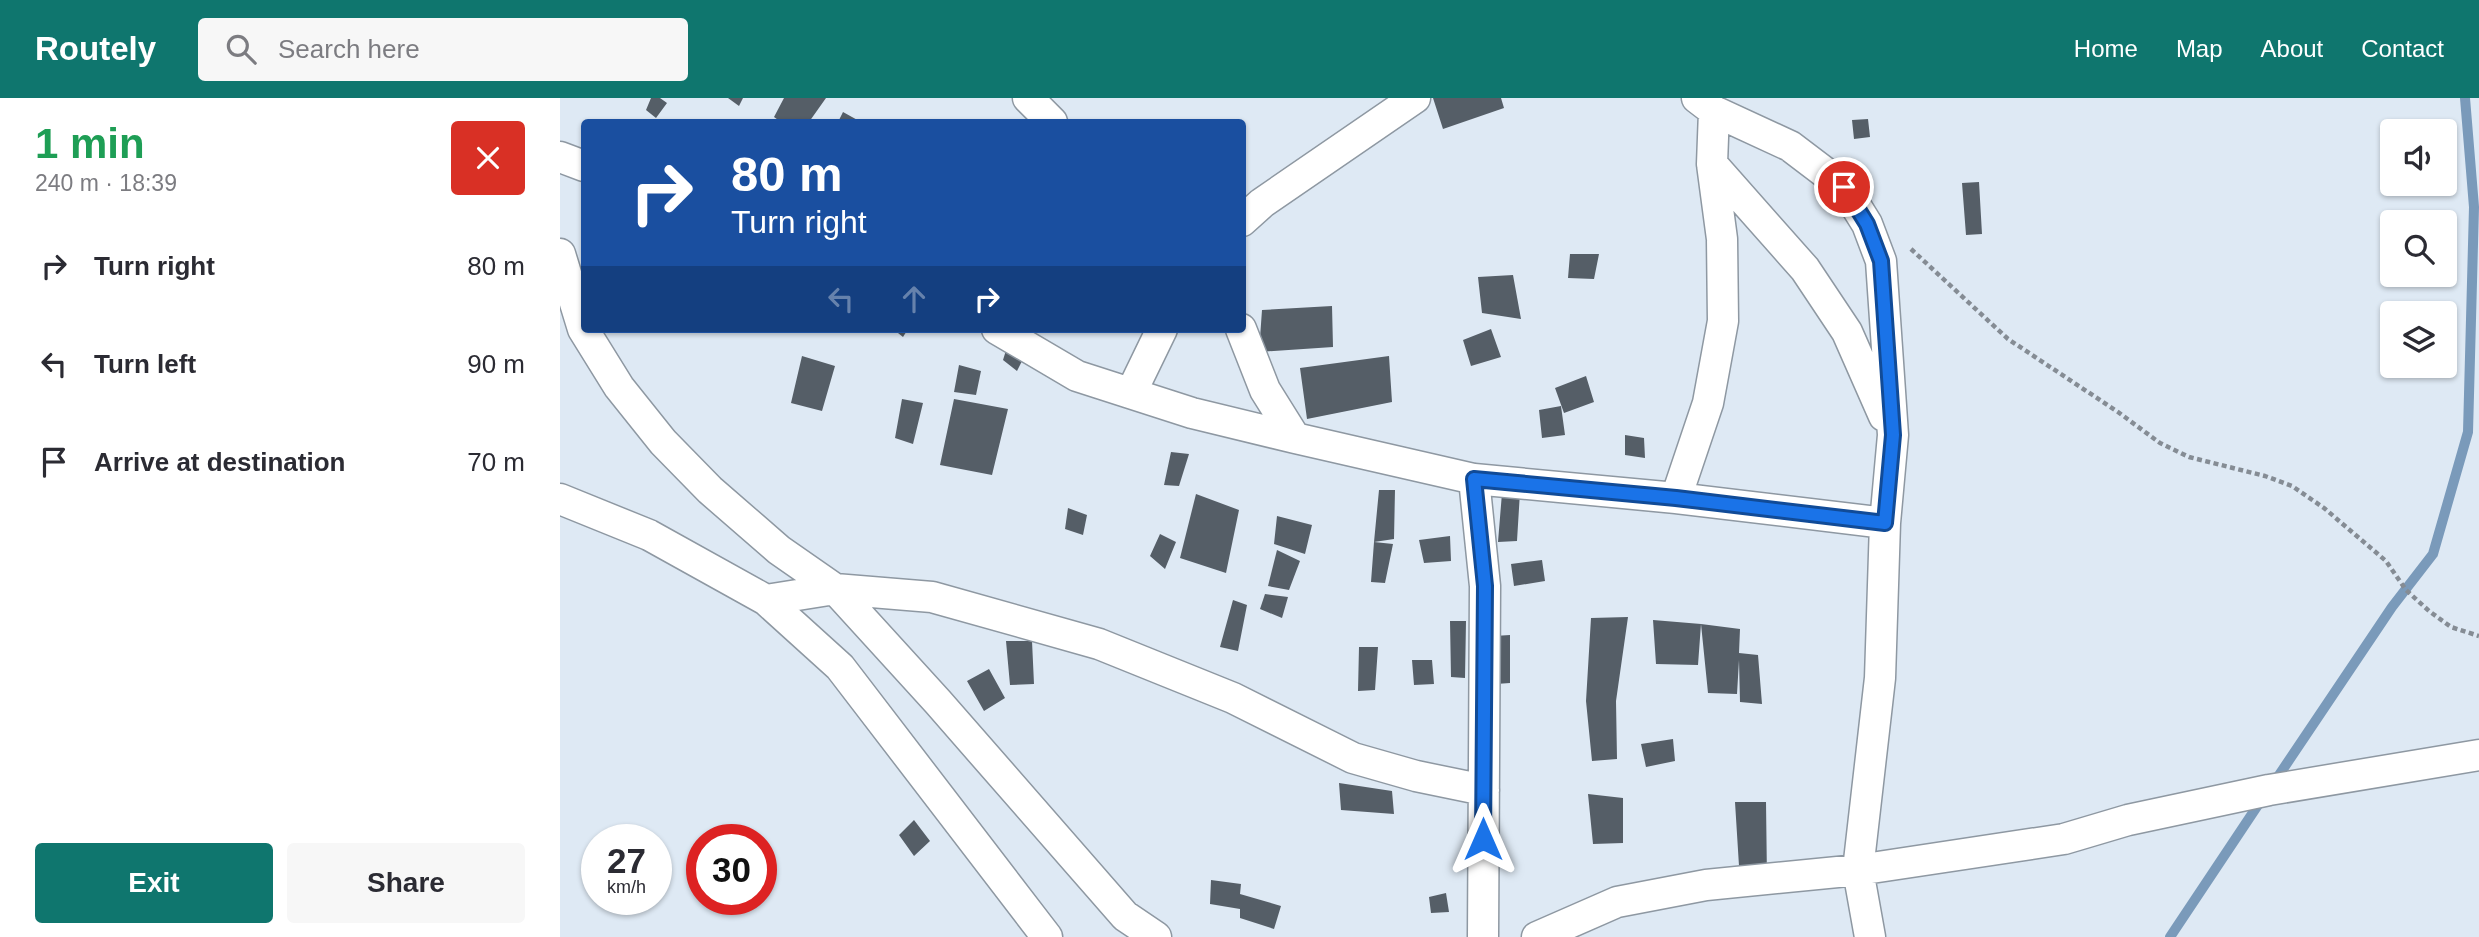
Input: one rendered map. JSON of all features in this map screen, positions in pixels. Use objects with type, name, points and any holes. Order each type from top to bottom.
[{"type":"street","points":[[1028,98],[1049,119]]},
{"type":"street","points":[[1246,217],[1262,203],[1415,98]]},
{"type":"street","points":[[1676,498],[1709,403],[1723,321],[1722,239],[1700,102]]},
{"type":"street","points":[[1700,102],[1790,146],[1844,187],[1867,224],[1881,261],[1893,435],[1885,523],[1880,678],[1858,870],[1869,937]]},
{"type":"street","points":[[560,157],[581,165]]},
{"type":"street","points":[[1712,164],[1805,269],[1847,332],[1893,435]]},
{"type":"street","points":[[560,254],[581,322]]},
{"type":"street","points":[[585,333],[619,387],[663,442],[710,490],[779,551],[835,589],[938,702],[1126,926],[1156,937]]},
{"type":"street","points":[[1004,333],[1077,376],[1192,412],[1474,479],[1676,498],[1885,523]]},
{"type":"street","points":[[1131,393],[1160,333]]},
{"type":"street","points":[[1243,333],[1265,390],[1295,438]]},
{"type":"street","points":[[1474,479],[1485,586],[1483,937]]},
{"type":"street","points":[[560,499],[649,535],[766,600],[840,667],[1047,937]]},
{"type":"street","points":[[766,600],[835,589],[932,597],[1099,644],[1233,698],[1353,758],[1416,776],[1484,790]]},
{"type":"street","points":[[1537,937],[1617,902],[1706,885],[1858,870],[2064,839],[2128,820],[2269,790],[2479,755]]},
{"type":"path","points":[[1906,244],[2008,339],[2160,443],[2189,457],[2265,476],[2292,486],[2325,508],[2386,561],[2406,590],[2429,611],[2451,627],[2479,636]]},
{"type":"building","points":[[651,98],[660,98],[667,103],[656,118],[646,110]]},
{"type":"building","points":[[728,98],[743,98],[739,106]]},
{"type":"building","points":[[784,98],[826,98],[811,119],[774,117]]},
{"type":"building","points":[[1433,98],[1501,98],[1504,108],[1443,129]]},
{"type":"building","points":[[843,112],[856,119],[840,119]]},
{"type":"building","points":[[1868,119],[1870,137],[1854,139],[1852,120]]},
{"type":"building","points":[[1979,182],[1982,234],[1966,235],[1962,183]]},
{"type":"building","points":[[1570,254],[1599,254],[1594,279],[1568,278]]},
{"type":"building","points":[[1513,275],[1521,319],[1482,313],[1478,277]]},
{"type":"building","points":[[1332,306],[1333,347],[1259,352],[1262,310]]},
{"type":"building","points":[[1491,329],[1501,357],[1471,366],[1463,340]]},
{"type":"building","points":[[1008,344],[1025,355],[1017,371],[1003,360]]},
{"type":"building","points":[[802,356],[835,366],[822,411],[791,403]]},
{"type":"building","points":[[1389,356],[1392,402],[1307,419],[1300,368]]},
{"type":"building","points":[[959,365],[981,371],[976,395],[954,392]]},
{"type":"building","points":[[1586,376],[1594,402],[1564,413],[1555,388]]},
{"type":"building","points":[[902,399],[923,403],[913,444],[895,438]]},
{"type":"building","points":[[954,399],[1008,409],[992,475],[940,465]]},
{"type":"building","points":[[1561,406],[1565,435],[1542,438],[1539,410]]},
{"type":"building","points":[[1625,435],[1644,438],[1645,458],[1625,455]]},
{"type":"building","points":[[1171,452],[1189,454],[1179,486],[1164,485]]},
{"type":"building","points":[[1379,490],[1395,490],[1394,539],[1374,542]]},
{"type":"building","points":[[1520,492],[1517,541],[1498,542],[1502,493]]},
{"type":"building","points":[[1196,494],[1239,510],[1226,573],[1180,558]]},
{"type":"building","points":[[1068,508],[1087,515],[1083,535],[1065,529]]},
{"type":"building","points":[[1277,516],[1312,525],[1305,554],[1274,544]]},
{"type":"building","points":[[1160,534],[1176,542],[1165,569],[1150,556]]},
{"type":"building","points":[[1450,536],[1451,561],[1424,563],[1419,540]]},
{"type":"building","points":[[1374,542],[1393,544],[1385,583],[1371,582]]},
{"type":"building","points":[[1277,550],[1300,561],[1289,590],[1268,586]]},
{"type":"building","points":[[1542,560],[1545,581],[1514,586],[1511,564]]},
{"type":"building","points":[[1265,594],[1288,597],[1282,618],[1260,609]]},
{"type":"building","points":[[1233,600],[1247,605],[1238,651],[1220,647]]},
{"type":"building","points":[[1628,617],[1616,701],[1617,759],[1592,761],[1586,701],[1591,618]]},
{"type":"building","points":[[1653,620],[1701,624],[1698,665],[1656,664]]},
{"type":"building","points":[[1450,621],[1466,621],[1465,678],[1451,677]]},
{"type":"building","points":[[1701,624],[1740,629],[1739,653],[1758,655],[1762,704],[1740,702],[1739,660],[1737,694],[1708,693]]},
{"type":"building","points":[[1510,635],[1510,683],[1496,684],[1494,636]]},
{"type":"building","points":[[1006,641],[1032,641],[1034,684],[1010,685]]},
{"type":"building","points":[[1359,647],[1378,647],[1375,690],[1358,691]]},
{"type":"building","points":[[1412,660],[1432,660],[1434,684],[1414,685]]},
{"type":"building","points":[[989,669],[1005,698],[984,711],[967,681]]},
{"type":"building","points":[[1673,739],[1675,761],[1646,767],[1641,744]]},
{"type":"building","points":[[1339,783],[1392,791],[1394,814],[1341,810]]},
{"type":"building","points":[[1588,794],[1623,798],[1623,843],[1593,844]]},
{"type":"building","points":[[1735,802],[1766,802],[1767,880],[1740,882]]},
{"type":"building","points":[[914,820],[930,841],[914,856],[899,835]]},
{"type":"building","points":[[1211,880],[1241,884],[1240,894],[1281,906],[1274,929],[1240,918],[1240,909],[1210,904]]},
{"type":"building","points":[[1446,893],[1449,912],[1431,913],[1429,897]]},
{"type":"waterway","points":[[2273,784],[2392,607],[2433,554],[2468,432],[2474,207],[2465,98]]},
{"type":"waterway","points":[[2170,937],[2262,799]]},
{"type":"route","points":[[1483,839],[1485,586],[1474,479],[1676,498],[1885,523],[1893,435],[1881,261],[1867,224],[1844,187]]}]
